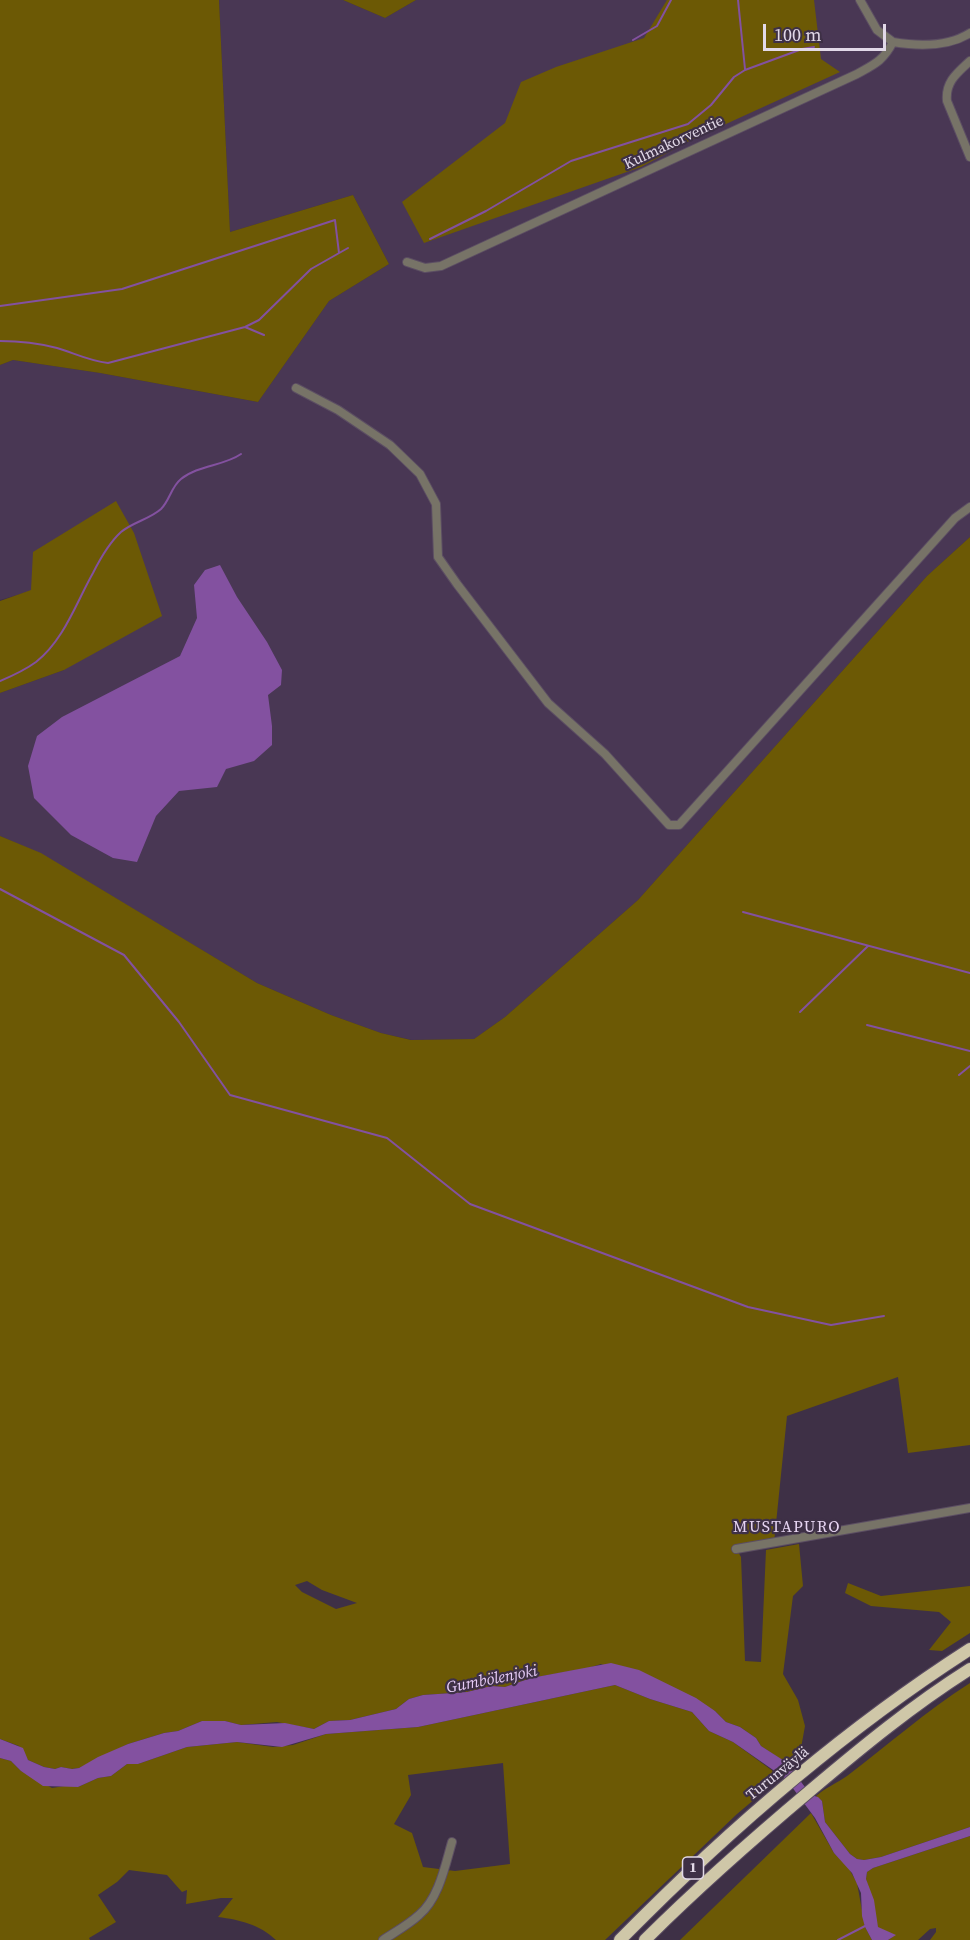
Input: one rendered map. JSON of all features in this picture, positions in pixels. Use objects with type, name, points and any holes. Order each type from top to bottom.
[{"type":"highway","name":"Turunväylä","points":[[620,1940],[725,1837],[910,1688],[970,1649]]},
{"type":"highway","name":"1","points":[[645,1940],[739,1851],[781,1815],[883,1730],[931,1694],[970,1669]]},
{"type":"street","points":[[860,0],[877,30],[893,42],[909,45],[945,43],[970,33]]},
{"type":"street","name":"Kulmakorventie","points":[[406,262],[425,268],[441,266],[857,74],[885,57],[893,42]]},
{"type":"street","points":[[970,61],[949,83],[946,91],[947,101],[970,157]]},
{"type":"street","points":[[296,388],[338,410],[390,445],[420,474],[436,504],[438,557],[457,584],[548,703],[605,754],[669,825],[679,825],[955,518],[970,507]]},
{"type":"street","points":[[736,1549],[970,1508]]},
{"type":"street","points":[[383,1940],[420,1915],[428,1905],[442,1877],[453,1842]]},
{"type":"shaded area","points":[[0,0],[219,0],[230,232],[353,195],[389,264],[329,301],[258,402],[100,373],[13,360],[0,365]]},
{"type":"shaded area","points":[[219,0],[343,0],[385,18],[416,0],[970,0],[970,537],[927,576],[638,900],[505,1017],[474,1039],[412,1040],[381,1033],[331,1015],[257,983],[41,854],[0,836],[0,693],[64,670],[31,591],[0,600],[0,365],[13,360],[100,373],[258,402],[329,301],[389,264],[353,195],[230,232]]},
{"type":"shaded area","points":[[343,0],[416,0],[385,18]]},
{"type":"shaded area","points":[[667,0],[814,0],[821,59],[840,72],[693,139],[641,167],[424,243],[402,202],[505,123],[521,82],[556,67],[644,38]]},
{"type":"shaded area","points":[[116,501],[134,533],[162,616],[64,670],[0,693],[0,601],[31,590],[33,552]]},
{"type":"shaded area","points":[[970,537],[970,1445],[908,1453],[898,1377],[787,1416],[774,1543],[737,1550],[741,1557],[745,1661],[761,1662],[766,1550],[799,1544],[803,1586],[793,1596],[783,1674],[798,1700],[805,1726],[799,1759],[782,1760],[761,1746],[756,1738],[740,1727],[726,1722],[715,1711],[601,1664],[531,1678],[505,1687],[491,1686],[467,1692],[423,1695],[409,1699],[396,1709],[350,1720],[329,1721],[314,1729],[277,1722],[241,1725],[225,1721],[202,1721],[178,1731],[128,1744],[79,1768],[71,1769],[44,1767],[28,1760],[19,1746],[0,1739],[0,836],[41,853],[257,983],[331,1015],[381,1033],[411,1040],[474,1039],[505,1017],[638,900],[927,576]],"holes":[[[307,1581],[322,1590],[357,1603],[336,1609],[302,1592],[295,1585]]]},
{"type":"shaded area","points":[[220,565],[282,670],[281,685],[268,695],[272,745],[254,761],[226,769],[217,787],[179,791],[156,816],[137,862],[113,858],[71,835],[34,798],[28,766],[37,736],[62,717],[180,656],[197,618],[194,585],[205,570]]},
{"type":"shaded area","points":[[848,1583],[881,1596],[970,1586],[970,1633],[942,1651],[929,1650],[951,1622],[939,1612],[871,1606],[845,1593]]},
{"type":"shaded area","points":[[611,1663],[639,1670],[696,1698],[726,1722],[740,1727],[756,1738],[761,1746],[786,1762],[811,1795],[822,1801],[825,1822],[850,1854],[857,1859],[881,1857],[970,1827],[970,1836],[867,1872],[866,1879],[874,1900],[878,1927],[896,1935],[888,1940],[872,1940],[865,1927],[861,1893],[852,1873],[834,1853],[815,1818],[786,1779],[733,1742],[709,1731],[692,1712],[615,1685],[418,1727],[326,1734],[282,1747],[237,1742],[187,1747],[138,1764],[127,1764],[111,1776],[98,1778],[78,1787],[43,1786],[11,1761],[0,1758],[0,1739],[23,1748],[28,1760],[44,1767],[79,1768],[128,1744],[178,1731],[202,1721],[225,1721],[241,1725],[285,1723],[314,1729],[329,1721],[350,1720],[396,1709],[409,1699],[423,1695],[467,1692],[491,1686],[505,1687],[531,1678]]},
{"type":"shaded area","points":[[970,1683],[970,1827],[881,1857],[857,1859],[850,1854],[825,1822],[822,1801],[816,1796],[847,1776]]},
{"type":"shaded area","points":[[615,1685],[692,1712],[709,1731],[733,1742],[781,1777],[737,1814],[605,1940],[276,1940],[263,1930],[249,1924],[218,1917],[233,1898],[186,1904],[187,1890],[182,1892],[167,1875],[129,1870],[117,1882],[98,1895],[116,1922],[89,1938],[90,1940],[0,1940],[0,1758],[11,1761],[21,1771],[52,1788],[71,1785],[78,1787],[98,1778],[111,1776],[127,1764],[138,1764],[187,1747],[237,1742],[273,1747],[293,1745],[326,1734],[418,1727]],"holes":[[[503,1763],[510,1864],[455,1871],[423,1867],[412,1833],[394,1824],[411,1795],[408,1775]]]},
{"type":"shaded area","points":[[811,1813],[834,1853],[848,1867],[857,1883],[865,1927],[872,1940],[680,1940]]},
{"type":"shaded area","points":[[970,1836],[970,1940],[930,1940],[936,1928],[930,1929],[918,1940],[888,1940],[895,1935],[878,1928],[866,1879],[867,1872]]},
{"type":"waterway","points":[[633,40],[657,26],[671,0]]},
{"type":"waterway","points":[[738,0],[745,69]]},
{"type":"waterway","points":[[430,239],[486,211],[571,161],[688,124],[711,105],[734,77],[745,70],[802,49],[814,47]]},
{"type":"waterway","points":[[0,306],[122,289],[335,220],[339,253]]},
{"type":"waterway","points":[[0,341],[43,345],[94,361],[108,363],[245,327],[259,320],[311,269],[348,248]]},
{"type":"waterway","points":[[245,327],[264,335]]},
{"type":"waterway","points":[[0,681],[18,673],[46,653],[62,632],[102,557],[121,532],[161,509],[178,482],[188,474],[241,454]]},
{"type":"waterway","points":[[0,889],[124,955],[179,1022],[230,1095],[387,1138],[470,1204],[748,1307],[831,1325],[884,1316]]},
{"type":"waterway","points":[[743,912],[970,973]]},
{"type":"waterway","points":[[800,1012],[868,946]]},
{"type":"waterway","points":[[867,1025],[970,1051]]},
{"type":"waterway","points":[[959,1075],[970,1066]]},
{"type":"waterway","points":[[838,1940],[867,1925]]},
{"type":"district","name":"MUSTAPURO","points":[[787,1528]]},
{"type":"water label","name":"Gumbölenjoki","points":[[492,1680]]}]
